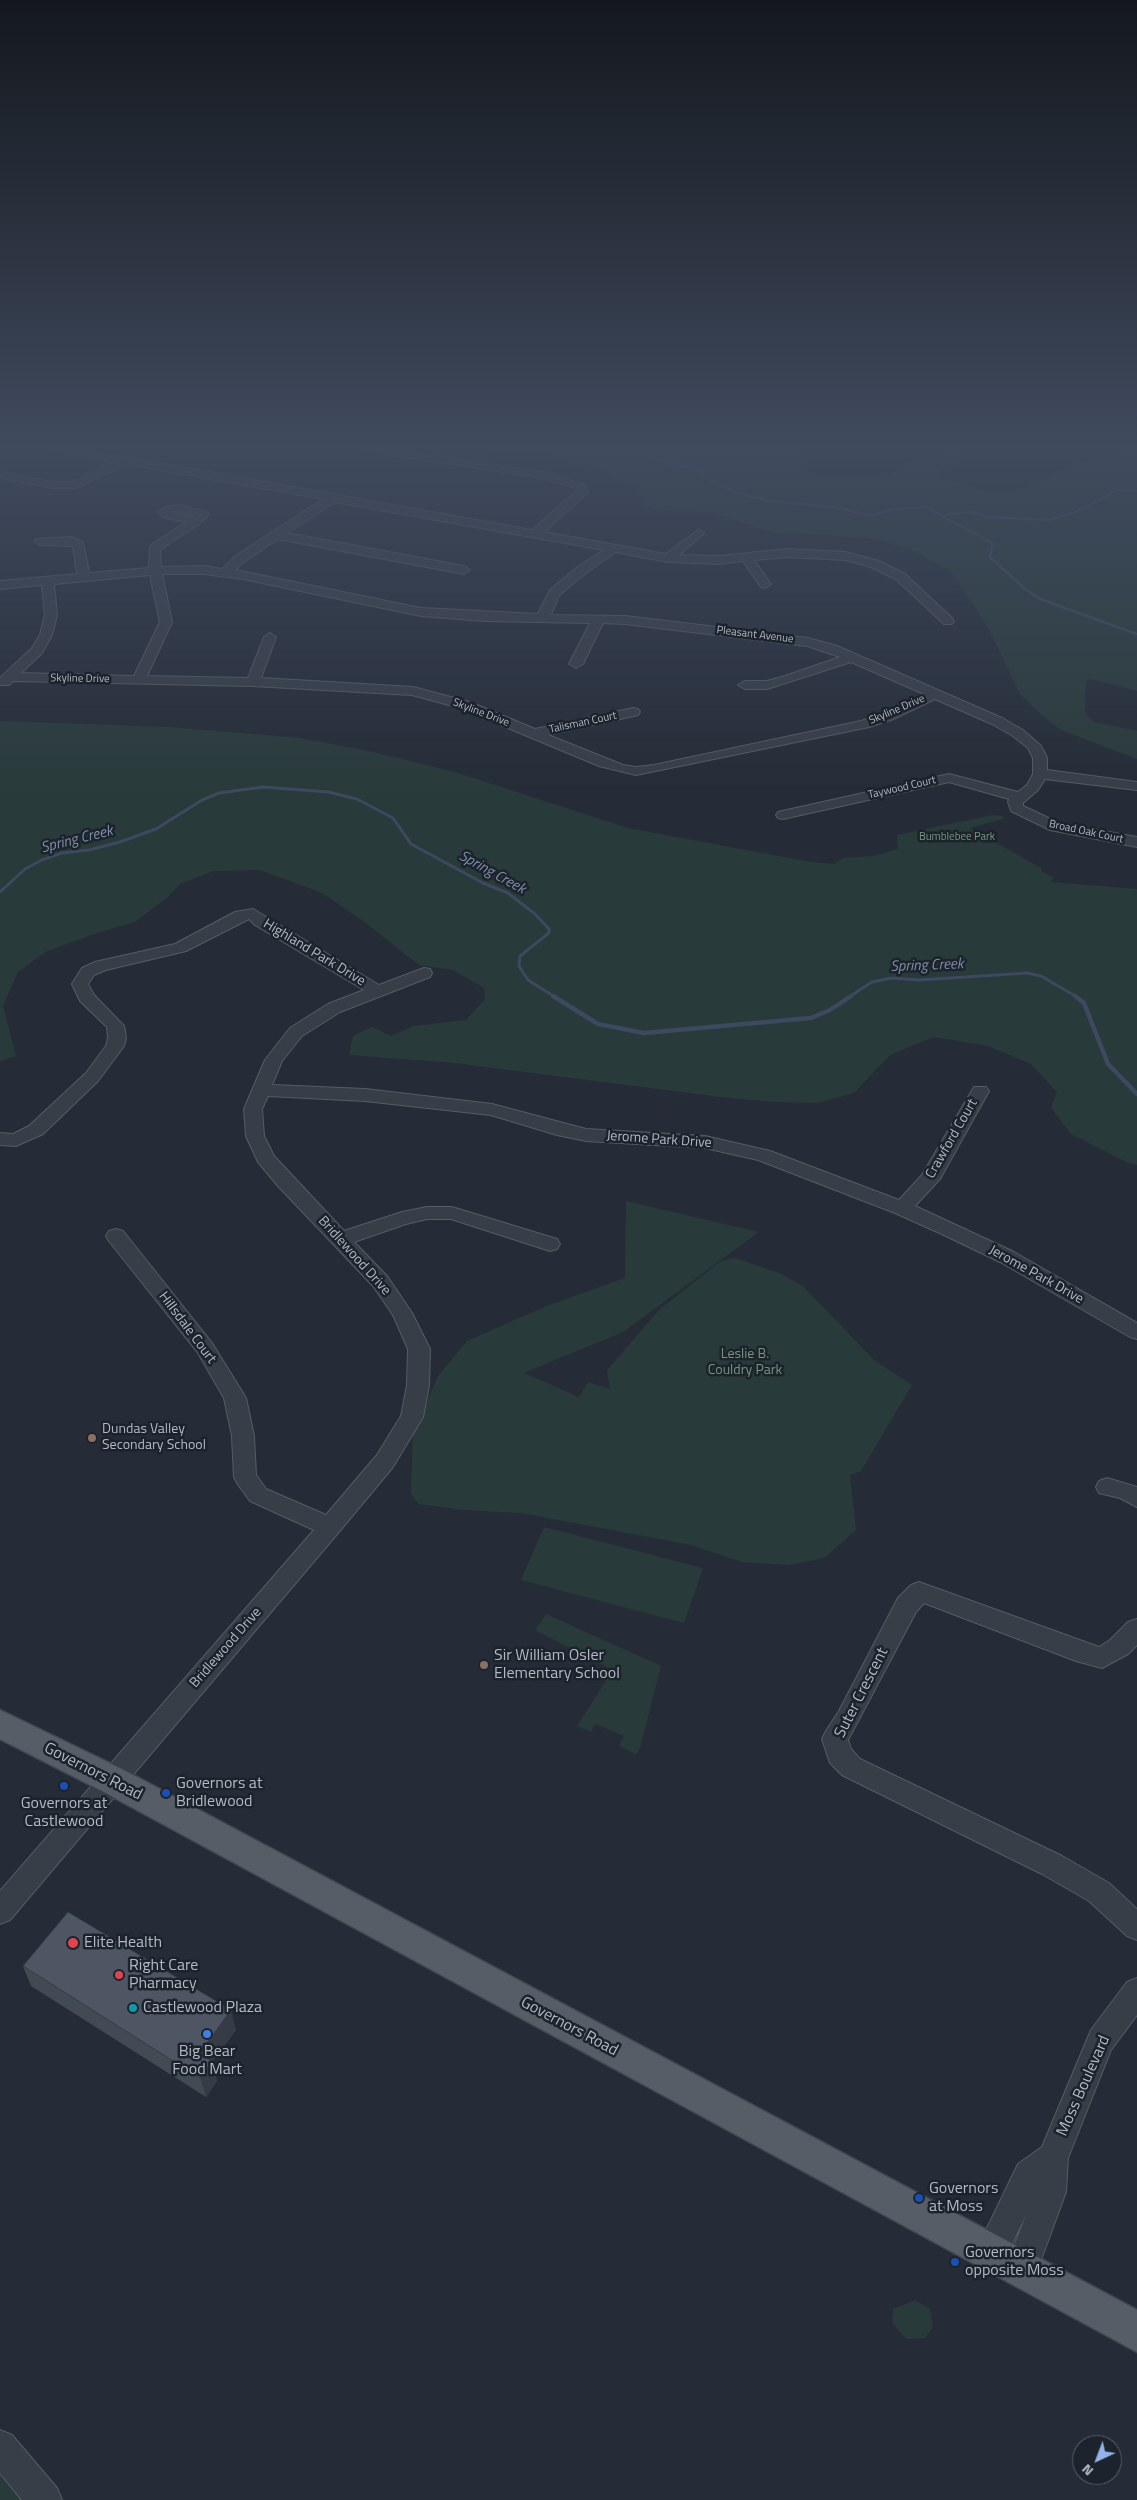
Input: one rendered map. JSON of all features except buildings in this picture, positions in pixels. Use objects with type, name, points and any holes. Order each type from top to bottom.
[{"type":"main road","name":"Governors Road","points":[[0,1724],[112,1780],[1137,2332]]},
{"type":"street","points":[[81,565],[83,578]]},
{"type":"street","points":[[138,680],[164,630],[166,622],[155,565]]},
{"type":"street","points":[[226,572],[234,565]]},
{"type":"street","points":[[435,565],[464,570]]},
{"type":"street","points":[[543,618],[554,593],[590,565]]},
{"type":"street","points":[[752,565],[765,584]]},
{"type":"street","points":[[877,565],[901,578],[948,621]]},
{"type":"street","name":"Pleasant Avenue","points":[[0,585],[156,571],[204,570],[226,572],[421,612],[456,616],[598,620],[687,626],[808,642],[832,649],[997,721],[1018,733],[1034,746],[1040,758],[1040,774]]},
{"type":"street","points":[[5,682],[37,650],[46,635],[50,615],[48,581]]},
{"type":"street","points":[[576,664],[598,620]]},
{"type":"street","points":[[253,682],[270,637]]},
{"type":"street","points":[[745,685],[767,685],[790,680],[850,658]]},
{"type":"street","name":"Skyline Drive","points":[[5,682],[138,680],[253,682],[352,686],[413,691],[465,705],[620,769],[636,771],[654,769],[864,724],[886,717],[934,694]]},
{"type":"street","name":"Talisman Court","points":[[532,734],[633,712]]},
{"type":"street","points":[[1017,800],[1033,787],[1040,774],[1078,777],[1137,786]]},
{"type":"street","name":"Taywood Court","points":[[783,815],[949,778],[966,781],[1017,800]]},
{"type":"street","name":"Broad Oak Court","points":[[1017,800],[1016,808],[1055,827],[1137,842]]},
{"type":"street","name":"Highland Park Drive","points":[[0,1139],[16,1140],[36,1130],[92,1077],[115,1046],[117,1038],[115,1026],[86,997],[80,984],[88,972],[101,966],[180,948],[241,915],[253,914],[261,922],[376,990]]},
{"type":"street","name":"Bridlewood Drive","points":[[0,1911],[330,1527],[384,1461],[412,1417],[418,1385],[419,1349],[402,1313],[380,1281],[265,1158],[255,1136],[253,1109],[263,1090],[274,1060],[296,1032],[334,1008],[376,990],[424,973]]},
{"type":"street","name":"Jerome Park Drive","points":[[263,1090],[416,1100],[492,1110],[564,1131],[586,1135],[705,1142],[763,1155],[902,1208],[1007,1257],[1137,1332]]},
{"type":"street","name":"Crawford Court","points":[[902,1208],[930,1179],[980,1091]]},
{"type":"street","points":[[340,1240],[402,1218],[427,1213],[452,1213],[550,1244]]},
{"type":"street","name":"Hillsdale Court","points":[[116,1236],[205,1348],[235,1398],[243,1436],[245,1477],[258,1495],[330,1527]]},
{"type":"street","points":[[1107,1487],[1126,1491],[1137,1498]]},
{"type":"street","name":"Suter Crescent","points":[[1137,1630],[1119,1647],[1102,1658],[1085,1654],[940,1598],[919,1592],[907,1605],[848,1719],[835,1739],[839,1755],[851,1767],[1052,1865],[1099,1892],[1137,1927]]},
{"type":"street","name":"Moss Boulevard","points":[[1007,2261],[1050,2192],[1053,2158],[1101,2040],[1137,1992]]},
{"type":"street","points":[[0,2447],[45,2500]]},
{"type":"green space","points":[[938,565],[1137,565],[1137,691],[1091,679],[1086,681],[1085,712],[1094,722],[1137,731],[1137,759],[1061,730],[1045,718],[1020,694],[988,627],[951,572]]},
{"type":"green space","name":"Bumblebee Park","points":[[0,721],[169,727],[300,738],[369,751],[455,772],[628,828],[811,862],[834,864],[843,858],[873,856],[898,849],[897,835],[992,815],[1003,816],[1003,819],[970,828],[1041,868],[1041,871],[1054,878],[1050,882],[1137,889],[1137,1165],[1126,1162],[1071,1134],[1051,1108],[1057,1092],[1031,1064],[988,1046],[934,1037],[890,1055],[854,1093],[818,1103],[728,1098],[455,1063],[349,1055],[353,1036],[372,1027],[391,1036],[413,1026],[466,1020],[485,999],[484,988],[453,970],[419,965],[363,921],[322,893],[260,870],[214,871],[180,884],[168,897],[135,922],[47,951],[18,972],[3,1006],[16,1056],[0,1062]]},
{"type":"green space","name":"Leslie B. Couldry Park","points":[[626,1201],[759,1232],[623,1332],[524,1373],[579,1397],[588,1382],[610,1389],[607,1370],[660,1309],[721,1261],[735,1258],[782,1274],[804,1287],[874,1360],[912,1385],[861,1471],[850,1475],[856,1530],[824,1558],[789,1565],[742,1562],[691,1545],[521,1513],[463,1510],[419,1504],[411,1494],[413,1434],[438,1376],[467,1341],[549,1305],[625,1278]]},
{"type":"green space","points":[[544,1527],[703,1568],[684,1623],[521,1580]]},
{"type":"green space","points":[[546,1614],[661,1666],[640,1748],[636,1754],[619,1746],[624,1736],[595,1724],[591,1732],[577,1726],[613,1670],[535,1630]]},
{"type":"green space","points":[[915,2300],[930,2309],[933,2327],[925,2338],[906,2339],[892,2323],[893,2309]]},
{"type":"green space","points":[[0,2473],[22,2500],[0,2500]]},
{"type":"waterway","points":[[998,565],[1025,589],[1040,599],[1137,634]]},
{"type":"waterway","name":"Spring Creek","points":[[0,892],[25,869],[42,860],[62,853],[89,850],[120,842],[156,829],[202,800],[219,793],[263,787],[328,792],[357,799],[393,818],[411,844],[483,883],[508,893],[535,914],[549,929],[549,933],[520,956],[519,966],[528,980],[555,997]]},
{"type":"waterway","name":"Spring Creek","points":[[849,997],[872,982],[891,978],[919,980],[1027,973],[1041,976],[1077,997]]},
{"type":"waterway","name":"Spring Creek","points":[[553,996],[598,1024],[644,1033],[811,1018],[830,1010],[851,996]]},
{"type":"waterway","name":"Spring Creek","points":[[1075,996],[1084,1003],[1108,1064],[1137,1094]]},
{"type":"place","name":"Dundas Valley Secondary School","points":[[92,1438]]},
{"type":"place","name":"Sir William Osler Elementary School","points":[[484,1665]]},
{"type":"place","name":"Governors at Castlewood","points":[[64,1786]]},
{"type":"place","name":"Governors at Bridlewood","points":[[166,1793]]},
{"type":"place","name":"Elite Health","points":[[73,1943]]},
{"type":"place","name":"Right Care Pharmacy","points":[[119,1975]]},
{"type":"place","name":"Castlewood Plaza","points":[[133,2008]]},
{"type":"place","name":"Big Bear Food Mart","points":[[207,2034]]},
{"type":"place","name":"Governors at Moss","points":[[919,2198]]},
{"type":"place","name":"Governors opposite Moss","points":[[955,2262]]}]
